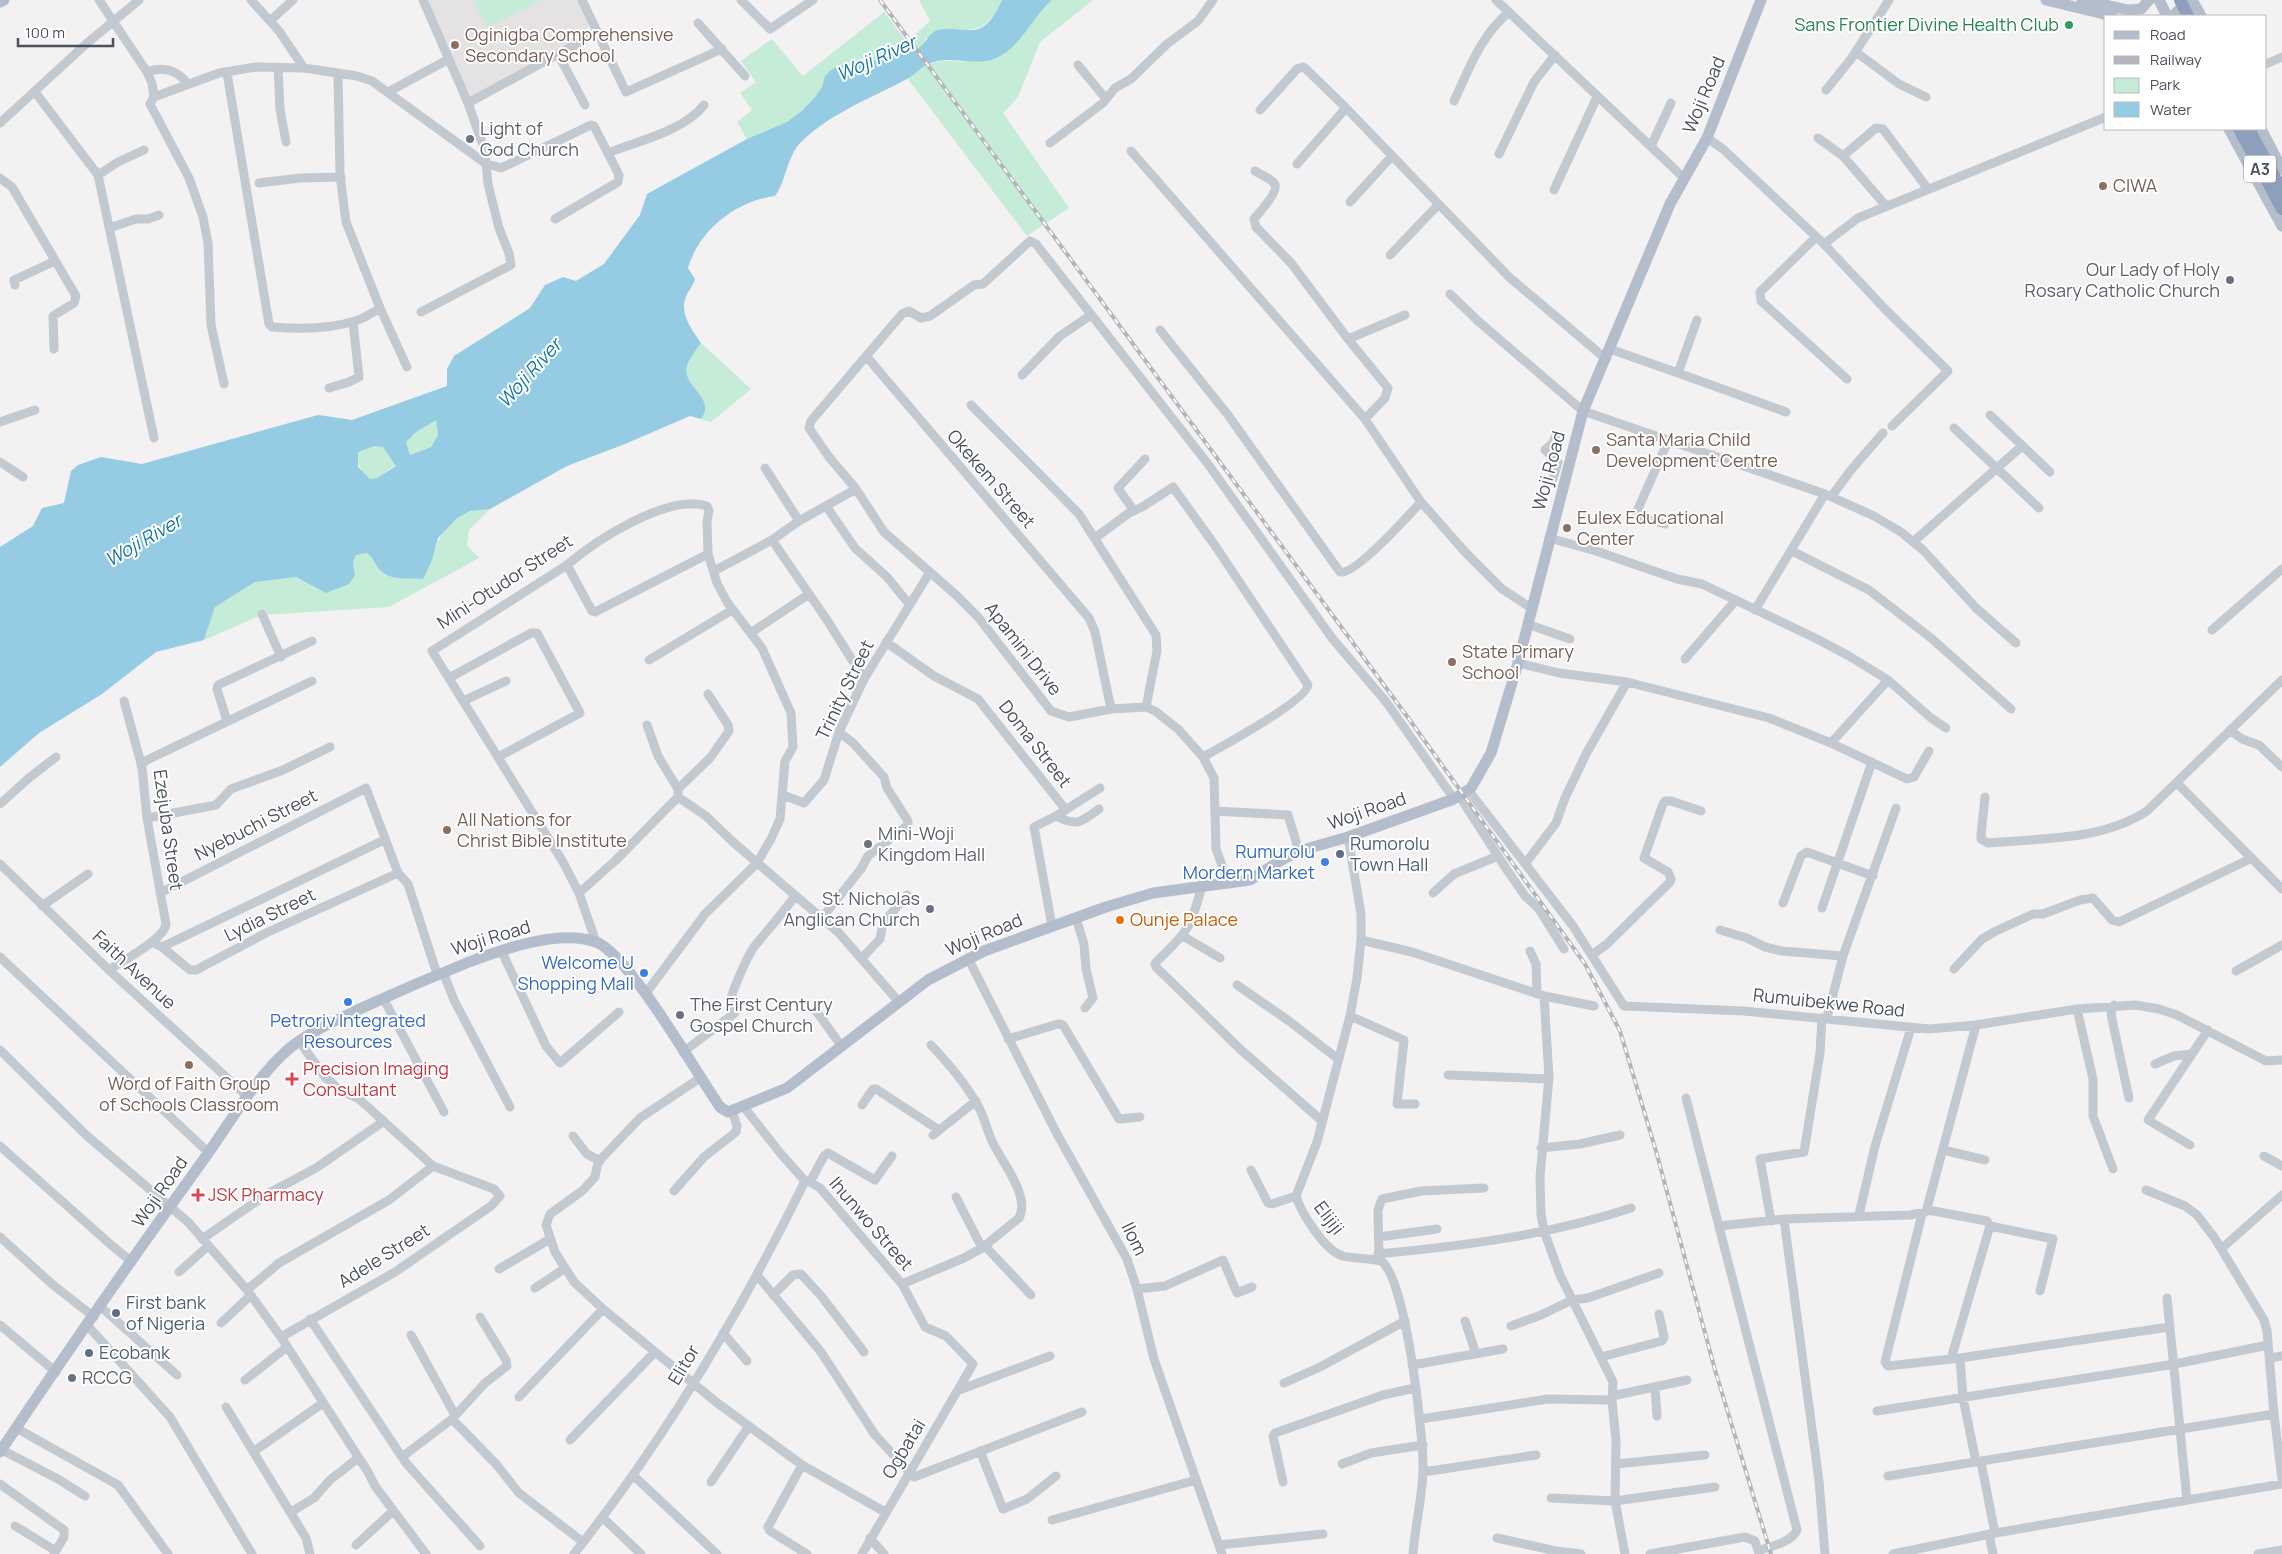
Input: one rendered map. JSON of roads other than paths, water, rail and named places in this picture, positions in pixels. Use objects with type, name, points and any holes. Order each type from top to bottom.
[{"type":"highway","points":[[2170,0],[2178,15]]},
{"type":"highway","points":[[2180,0],[2188,15]]},
{"type":"highway","name":"A3","points":[[2250,130],[2282,190]]},
{"type":"highway","name":"A3","points":[[2237,135],[2282,209]]},
{"type":"main road","points":[[0,2],[4,0]]},
{"type":"main road","name":"Woji Road","points":[[732,1111],[786,1088],[938,974],[968,958],[1052,926],[1152,893],[1250,880],[1299,851],[1348,837],[1461,795],[1489,759],[1518,663],[1583,411],[1670,204],[1683,177],[1707,138],[1761,0]]},
{"type":"main road","points":[[2046,0],[2108,15]]},
{"type":"main road","points":[[2082,0],[2128,10],[2141,9],[2149,0]]},
{"type":"main road","points":[[2159,0],[2166,15]]},
{"type":"main road","points":[[2174,15],[2183,6],[2185,0]]},
{"type":"main road","points":[[2192,0],[2200,15]]},
{"type":"main road","points":[[2262,130],[2282,169]]},
{"type":"main road","points":[[2237,135],[2282,226]]},
{"type":"main road","name":"Woji Road","points":[[1,1451],[248,1097],[275,1063],[299,1042],[326,1026],[383,998],[440,973],[501,950],[552,939],[596,942]]},
{"type":"main road","points":[[596,942],[625,968],[646,993],[722,1110],[732,1111]]},
{"type":"street","points":[[99,0],[147,72],[154,97]]},
{"type":"street","points":[[0,123],[139,0]]},
{"type":"street","points":[[251,0],[271,20],[304,68]]},
{"type":"street","points":[[271,20],[293,0]]},
{"type":"street","points":[[421,312],[511,265],[509,253],[493,208],[485,163],[485,151],[468,103],[423,0]]},
{"type":"street","points":[[583,0],[597,33],[625,89],[629,92],[722,50]]},
{"type":"street","points":[[741,0],[770,29],[813,0]]},
{"type":"street","points":[[1050,143],[1106,99],[1115,88],[1131,79],[1167,44],[1198,21],[1213,0]]},
{"type":"street","points":[[1496,0],[1683,177]]},
{"type":"street","points":[[1826,90],[1856,52],[1889,0]]},
{"type":"street","points":[[1454,101],[1483,40],[1495,24],[1509,12]]},
{"type":"street","points":[[698,23],[745,76]]},
{"type":"street","points":[[468,103],[597,33]]},
{"type":"street","points":[[1856,52],[1899,84],[1926,97]]},
{"type":"street","points":[[558,54],[585,105]]},
{"type":"street","points":[[1499,154],[1534,82],[1555,55]]},
{"type":"street","points":[[2267,64],[2282,57]]},
{"type":"street","points":[[388,92],[448,59]]},
{"type":"street","points":[[1078,65],[1106,99]]},
{"type":"street","points":[[224,384],[211,325],[208,243],[203,217],[189,178],[150,104],[154,97],[187,83],[219,73],[256,67],[304,68],[366,78],[485,163],[501,168],[591,125],[594,126],[619,175],[618,182],[555,218]]},
{"type":"street","points":[[278,67],[280,109],[286,142]]},
{"type":"street","points":[[1260,110],[1297,69],[1303,68],[1346,108],[1509,277],[1608,354],[1678,373],[1786,412]]},
{"type":"street","points":[[147,72],[170,70],[179,73],[187,83]]},
{"type":"street","points":[[227,73],[269,324],[272,327],[313,329],[320,326],[354,322],[380,308]]},
{"type":"street","points":[[338,73],[341,177],[347,225],[380,308],[408,367]]},
{"type":"street","points":[[35,92],[98,175],[154,438]]},
{"type":"street","points":[[1554,190],[1597,97]]},
{"type":"street","points":[[1651,146],[1671,103]]},
{"type":"street","points":[[608,153],[685,122],[704,105]]},
{"type":"street","points":[[1297,164],[1346,108]]},
{"type":"street","points":[[1824,244],[1852,222],[1886,206],[2104,118]]},
{"type":"street","points":[[1843,156],[1876,128],[1882,129],[1928,189]]},
{"type":"street","points":[[2224,130],[2232,141],[2237,135]]},
{"type":"street","points":[[1707,138],[1723,149],[1815,238],[1824,244],[1890,315],[1948,371],[1892,426]]},
{"type":"street","points":[[1818,138],[1843,156],[1886,206]]},
{"type":"street","points":[[98,175],[118,162],[144,150]]},
{"type":"street","points":[[1130,151],[1252,287],[1364,419],[1421,502],[1466,553],[1502,589],[1532,608]]},
{"type":"street","points":[[1350,202],[1392,156]]},
{"type":"street","points":[[1255,171],[1276,186],[1274,193],[1254,219],[1253,222],[1256,227],[1291,263],[1348,339],[1388,388],[1384,398],[1364,419]]},
{"type":"street","points":[[258,183],[294,178],[341,177]]},
{"type":"street","points":[[0,178],[12,187],[76,296],[74,303],[53,316],[54,349]]},
{"type":"street","points":[[1390,255],[1438,205]]},
{"type":"street","points":[[110,228],[136,219],[148,219],[159,215]]},
{"type":"street","points":[[1815,238],[1760,292],[1759,296],[1761,301],[1847,379]]},
{"type":"street","points":[[866,356],[902,314],[909,311],[921,318],[930,316],[974,285],[983,284],[1030,241],[1036,244],[1208,464],[1332,638],[1461,795],[1498,856],[1525,896],[1539,909],[1564,949]]},
{"type":"street","points":[[15,284],[14,280],[55,261]]},
{"type":"street","points":[[1450,294],[1478,321],[1583,411],[1669,439],[1828,496],[1874,516],[1913,542],[1976,608],[2016,643]]},
{"type":"street","points":[[1348,339],[1405,314]]},
{"type":"street","points":[[1022,375],[1060,336],[1091,315]]},
{"type":"street","points":[[1678,373],[1697,320]]},
{"type":"street","points":[[329,388],[359,377],[354,322]]},
{"type":"street","points":[[1160,330],[1228,415],[1340,572],[1348,571],[1382,543],[1421,502]]},
{"type":"street","name":"Apamini Drive","points":[[866,356],[808,424],[829,457],[856,489],[890,538],[956,594],[987,626],[1050,711],[1069,717],[1111,709],[1146,707]]},
{"type":"street","name":"Okekem Street","points":[[866,356],[1089,618],[1095,632],[1111,709]]},
{"type":"street","points":[[971,405],[1075,510],[1095,538],[1156,635],[1157,651],[1146,707],[1155,711],[1178,729],[1204,757],[1214,778],[1216,849],[1229,884]]},
{"type":"street","points":[[0,422],[35,410]]},
{"type":"street","points":[[1990,415],[2050,472]]},
{"type":"street","points":[[1954,428],[2039,508]]},
{"type":"street","points":[[1755,610],[1828,496],[1883,433]]},
{"type":"street","points":[[1553,479],[1558,462],[1545,450],[1553,443],[1556,435]]},
{"type":"street","points":[[1665,524],[1638,517],[1637,511],[1669,439]]},
{"type":"street","points":[[1913,542],[2022,446]]},
{"type":"street","points":[[1134,511],[1118,488],[1145,459]]},
{"type":"street","points":[[0,462],[23,477]]},
{"type":"street","points":[[765,468],[799,521]]},
{"type":"street","points":[[1095,538],[1173,487],[1308,685],[1304,694],[1276,714],[1204,757]]},
{"type":"street","points":[[714,571],[772,540],[799,521],[856,489]]},
{"type":"street","name":"Mini-Otudor Street","points":[[596,942],[579,894],[563,862],[433,654],[433,649],[567,565],[586,548],[656,511],[672,506],[702,504],[707,506],[709,511],[707,522],[708,554],[717,583],[732,610],[752,632],[762,648],[791,712],[793,747],[785,761],[783,795],[776,828],[757,863],[705,914],[646,993]]},
{"type":"street","points":[[826,506],[855,548],[886,577],[909,604]]},
{"type":"street","points":[[1549,538],[1596,551],[1677,579],[1702,584],[1736,600],[1849,656],[1888,680],[1946,728]]},
{"type":"street","points":[[772,540],[864,679]]},
{"type":"street","points":[[1792,551],[1869,590],[1956,659],[2012,709]]},
{"type":"street","points":[[567,565],[592,611],[595,612],[708,554]]},
{"type":"street","points":[[2212,630],[2282,569]]},
{"type":"street","name":"Trinity Street","points":[[783,795],[802,803],[813,794],[824,780],[839,732],[864,679],[930,572]]},
{"type":"street","points":[[752,632],[809,594]]},
{"type":"street","points":[[1684,659],[1736,600]]},
{"type":"street","points":[[649,660],[732,610]]},
{"type":"street","points":[[262,614],[280,657]]},
{"type":"street","points":[[1528,624],[1570,639]]},
{"type":"street","points":[[449,678],[535,632],[579,711],[578,715],[498,758]]},
{"type":"street","points":[[227,721],[216,686],[312,641]]},
{"type":"street","name":"Doma Street","points":[[886,642],[934,676],[978,699],[1066,810],[1036,826],[1033,831],[1052,926]]},
{"type":"street","points":[[1518,663],[1559,673],[1627,682],[1769,718],[1831,743],[1907,779],[1911,779],[1928,751]]},
{"type":"street","points":[[1831,743],[1888,680]]},
{"type":"street","points":[[1985,797],[1981,835],[1982,839],[1988,843],[2094,833],[2130,821],[2147,811],[2282,680]]},
{"type":"street","points":[[463,701],[506,681]]},
{"type":"street","name":"Ezejuba Street","points":[[109,970],[151,942],[166,928],[147,818],[141,764],[227,721],[312,682]]},
{"type":"street","points":[[1525,864],[1556,823],[1565,798],[1586,754],[1627,682]]},
{"type":"street","points":[[579,894],[616,860],[678,793],[710,758],[729,731],[728,725],[708,694]]},
{"type":"street","points":[[124,701],[141,764]]},
{"type":"street","points":[[647,725],[658,756],[678,793],[847,941],[899,1002]]},
{"type":"street","points":[[2230,730],[2242,739],[2259,745],[2282,766]]},
{"type":"street","points":[[821,919],[852,880],[868,856],[908,825],[908,821],[887,788],[884,777],[853,743],[839,732]]},
{"type":"street","points":[[147,818],[216,805],[231,789],[283,770],[330,747]]},
{"type":"street","points":[[0,804],[56,757]]},
{"type":"street","points":[[1822,908],[1872,762]]},
{"type":"street","points":[[2177,783],[2282,889]]},
{"type":"street","points":[[1066,810],[1100,788]]},
{"type":"street","name":"Nyebuchi Street","points":[[160,893],[363,789],[367,790],[384,840]]},
{"type":"street","name":"Rumuibekwe Road","points":[[1461,795],[1525,864],[1555,902],[1592,955],[1622,1004],[1627,1007],[1744,1011],[1929,1029],[1976,1025],[2078,1009],[2134,1004],[2159,1008],[2208,1030],[2266,1061],[2282,1060]]},
{"type":"street","points":[[1592,955],[1607,944],[1670,882],[1671,879],[1668,872],[1644,858],[1664,801],[1671,801],[1701,811]]},
{"type":"street","points":[[1771,1221],[1760,1159],[1804,1152],[1825,1018],[1843,956],[1896,808]]},
{"type":"street","points":[[1056,816],[1069,823],[1076,823],[1099,809]]},
{"type":"street","points":[[1216,810],[1288,815],[1299,851]]},
{"type":"street","name":"Elijiji","points":[[1348,837],[1359,896],[1361,940],[1350,1016],[1313,1156],[1296,1196],[1305,1217],[1335,1252],[1343,1256],[1379,1257],[1544,1231],[1631,1208]]},
{"type":"street","points":[[151,942],[162,947],[384,840],[398,873],[408,884],[440,973],[510,1106]]},
{"type":"street","points":[[1783,903],[1803,854],[1807,852],[1873,876]]},
{"type":"street","points":[[1433,893],[1454,874],[1498,856]]},
{"type":"street","points":[[1954,969],[1982,939],[2025,917],[2043,914],[2080,900],[2093,898],[2112,920],[2119,922],[2252,858]]},
{"type":"street","name":"Faith Avenue","points":[[0,864],[109,970],[248,1097]]},
{"type":"street","name":"Lydia Street","points":[[162,947],[190,970],[196,970],[266,933],[398,873]]},
{"type":"street","points":[[42,906],[88,874]]},
{"type":"street","points":[[1202,886],[1192,921],[1183,936],[1154,964],[1240,1049],[1322,1121]]},
{"type":"street","points":[[862,958],[880,939],[883,923],[906,895]]},
{"type":"street","points":[[683,1052],[735,1014],[731,996],[736,982],[754,948],[776,923],[795,896]]},
{"type":"street","points":[[1076,918],[1084,944],[1086,969],[1093,998],[1086,1008]]},
{"type":"street","points":[[1720,930],[1747,938],[1765,947],[1782,951],[1843,956]]},
{"type":"street","points":[[1183,936],[1220,958]]},
{"type":"street","points":[[1361,940],[1412,952],[1540,995],[1594,1006]]},
{"type":"street","points":[[2236,971],[2282,945]]},
{"type":"street","points":[[501,950],[546,1046],[560,1063],[619,1012]]},
{"type":"street","points":[[1530,951],[1536,964],[1549,1079],[1541,1148],[1539,1201],[1544,1231],[1560,1275],[1613,1382],[1612,1398],[1616,1441],[1615,1501],[1625,1554]]},
{"type":"street","points":[[0,957],[209,1153]]},
{"type":"street","name":"Ilom","points":[[968,958],[1056,1132],[1127,1259],[1137,1289],[1154,1358],[1220,1549]]},
{"type":"street","points":[[1237,984],[1338,1059]]},
{"type":"street","points":[[383,998],[444,1112]]},
{"type":"street","points":[[2114,1005],[2111,1012],[2129,1098]]},
{"type":"street","points":[[2078,1009],[2093,1080],[2093,1116],[2113,1169]]},
{"type":"street","points":[[817,1012],[842,1047]]},
{"type":"street","points":[[1350,1016],[1404,1040],[1397,1104],[1415,1104]]},
{"type":"street","points":[[1008,1039],[1058,1024],[1063,1025],[1119,1119],[1140,1116]]},
{"type":"street","points":[[1976,1025],[1885,1362],[1888,1366],[1955,1359],[2169,1326]]},
{"type":"street","points":[[1860,1215],[1875,1146],[1911,1028]]},
{"type":"street","points":[[2190,1145],[2148,1120],[2208,1030]]},
{"type":"street","points":[[221,1323],[279,1263],[389,1200],[433,1166],[358,1099],[340,1090],[325,1077],[299,1042]]},
{"type":"street","points":[[902,1284],[964,1258],[983,1247],[1019,1218],[1022,1212],[1017,1186],[993,1143],[976,1101],[950,1065],[931,1044]]},
{"type":"street","points":[[0,1050],[86,1135],[171,1206],[249,1293],[287,1346],[393,1511],[426,1554]]},
{"type":"street","points":[[2155,1064],[2177,1055],[2192,1054]]},
{"type":"street","points":[[1448,1075],[1549,1079]]},
{"type":"street","points":[[700,1078],[640,1118],[600,1161],[596,1167],[595,1177],[591,1182],[547,1218],[546,1225],[550,1239],[564,1269],[574,1282],[603,1309],[693,1383],[802,1465],[885,1512]]},
{"type":"street","points":[[862,1105],[872,1089],[876,1089],[936,1133],[976,1101]]},
{"type":"street","points":[[1650,1554],[1745,1537],[1755,1541],[1758,1552],[1785,1542],[1797,1530],[1686,1098]]},
{"type":"street","name":"Ihunwo Street","points":[[744,1107],[780,1154],[807,1181],[820,1188],[902,1284],[925,1327],[946,1336],[972,1362]]},
{"type":"street","points":[[674,1191],[704,1157],[736,1132],[737,1126],[732,1111]]},
{"type":"street","points":[[179,1272],[205,1242],[267,1194],[316,1168],[384,1121]]},
{"type":"street","points":[[1541,1148],[1580,1144],[1620,1135]]},
{"type":"street","points":[[573,1136],[587,1154],[600,1161]]},
{"type":"street","points":[[0,1146],[132,1262]]},
{"type":"street","points":[[1943,1150],[1985,1160]]},
{"type":"street","name":"Elitor","points":[[574,1554],[634,1476],[693,1383],[757,1275],[807,1181],[824,1156],[828,1153],[875,1180],[892,1156]]},
{"type":"street","points":[[2264,1156],[2282,1166]]},
{"type":"street","name":"Adele Street","points":[[281,1337],[395,1272],[492,1206],[500,1196],[499,1192],[494,1189],[433,1166]]},
{"type":"street","points":[[1251,1170],[1268,1203],[1275,1203],[1296,1196]]},
{"type":"street","points":[[1413,1554],[1423,1472],[1421,1419],[1405,1321],[1390,1272],[1379,1257],[1378,1210],[1382,1199],[1422,1192],[1484,1188]]},
{"type":"street","points":[[2146,1190],[2191,1210],[2208,1228],[2260,1313],[2267,1330],[2282,1479]]},
{"type":"street","points":[[2221,1249],[2282,1194]]},
{"type":"street","points":[[956,1197],[983,1247],[1031,1295]]},
{"type":"street","points":[[1719,1226],[1784,1219],[1925,1212],[1987,1221],[1990,1226],[2054,1239],[2040,1291]]},
{"type":"street","points":[[1784,1219],[1817,1463],[1826,1554]]},
{"type":"street","points":[[1990,1226],[1955,1359],[1978,1462],[1992,1534],[1993,1554]]},
{"type":"street","points":[[1379,1238],[1438,1229]]},
{"type":"street","points":[[0,1238],[52,1284],[94,1317],[177,1375]]},
{"type":"street","points":[[499,1269],[550,1239]]},
{"type":"street","points":[[1137,1289],[1165,1286],[1223,1260],[1237,1294],[1252,1287]]},
{"type":"street","points":[[535,1288],[564,1269]]},
{"type":"street","points":[[1511,1326],[1542,1315],[1572,1300],[1588,1298],[1659,1273]]},
{"type":"street","points":[[773,1295],[792,1275],[801,1274],[822,1297],[864,1352]]},
{"type":"street","points":[[757,1275],[821,1352],[875,1435],[909,1473],[917,1477],[980,1450],[1082,1412]]},
{"type":"street","points":[[2167,1298],[2187,1500]]},
{"type":"street","points":[[519,1396],[603,1309]]},
{"type":"street","points":[[1601,1357],[1662,1341],[1664,1337],[1659,1314]]},
{"type":"street","points":[[94,1317],[170,1417],[252,1554]]},
{"type":"street","points":[[402,1457],[454,1417],[486,1383],[507,1366],[506,1360],[480,1318]]},
{"type":"street","points":[[310,1319],[402,1457],[480,1546]]},
{"type":"street","points":[[1284,1383],[1320,1367],[1405,1321]]},
{"type":"street","points":[[1466,1321],[1476,1354]]},
{"type":"street","points":[[0,1325],[56,1372]]},
{"type":"street","points":[[723,1332],[747,1361]]},
{"type":"street","points":[[411,1335],[454,1417],[520,1493],[584,1542]]},
{"type":"street","points":[[1877,1411],[2175,1364],[2268,1344]]},
{"type":"street","points":[[245,1380],[287,1346]]},
{"type":"street","points":[[1412,1365],[1503,1349]]},
{"type":"street","points":[[570,1440],[655,1352]]},
{"type":"street","points":[[959,1390],[1050,1356]]},
{"type":"street","points":[[2270,1358],[2282,1356]]},
{"type":"street","name":"Ogbatai","points":[[862,1554],[885,1512],[973,1368],[972,1362]]},
{"type":"street","points":[[1421,1419],[1548,1399],[1612,1398],[1687,1380]]},
{"type":"street","points":[[1655,1387],[1656,1416]]},
{"type":"street","points":[[1283,1482],[1273,1436],[1275,1433],[1383,1396],[1415,1388]]},
{"type":"street","points":[[253,1452],[323,1403]]},
{"type":"street","points":[[226,1407],[306,1538],[310,1554]]},
{"type":"street","points":[[1888,1476],[2180,1428],[2277,1418]]},
{"type":"street","points":[[711,1482],[749,1426]]},
{"type":"street","points":[[16,1428],[118,1484],[168,1554]]},
{"type":"street","points":[[1342,1464],[1371,1453],[1423,1445]]},
{"type":"street","points":[[980,1450],[1003,1509],[1027,1499],[1056,1476]]},
{"type":"street","points":[[1,1451],[58,1479],[84,1496]]},
{"type":"street","points":[[1423,1472],[1536,1455]]},
{"type":"street","points":[[1616,1464],[1705,1455]]},
{"type":"street","points":[[291,1512],[314,1498],[330,1480],[358,1458]]},
{"type":"street","points":[[802,1465],[768,1527],[770,1531],[806,1554]]},
{"type":"street","points":[[634,1476],[717,1554]]},
{"type":"street","points":[[1052,1520],[1196,1480]]},
{"type":"street","points":[[0,1484],[64,1530],[64,1537],[55,1553],[15,1526]]},
{"type":"street","points":[[1893,1554],[1992,1534],[2282,1484]]},
{"type":"street","points":[[1551,1498],[1615,1501],[1715,1487]]},
{"type":"street","points":[[356,1546],[393,1511]]},
{"type":"street","points":[[603,1518],[641,1554]]},
{"type":"street","points":[[1220,1549],[1323,1534]]},
{"type":"street","points":[[870,1538],[884,1554]]},
{"type":"street","points":[[1497,1538],[1556,1551],[1581,1554]]},
{"type":"street","points":[[2258,1554],[2282,1550]]},
{"type":"water","name":"Woji River","points":[[1002,0],[1052,0],[1012,48],[994,59],[979,62],[941,60],[930,63],[909,78],[851,107],[825,123],[796,148],[782,184],[775,196],[746,204],[733,211],[710,230],[701,241],[693,254],[688,268],[695,279],[687,294],[684,307],[687,320],[701,343],[689,360],[686,371],[692,385],[705,404],[705,411],[701,419],[690,416],[567,466],[490,509],[470,511],[457,518],[438,538],[432,560],[423,579],[399,578],[383,573],[367,553],[356,555],[353,562],[355,575],[349,584],[326,593],[296,577],[255,582],[215,607],[204,640],[156,652],[102,694],[39,733],[0,767],[0,547],[33,526],[42,508],[64,503],[71,471],[78,465],[101,457],[142,464],[318,415],[352,420],[447,386],[447,369],[454,356],[530,308],[545,285],[563,277],[576,281],[604,264],[640,215],[647,194],[747,139],[787,122],[803,110],[816,96],[822,87],[825,76],[838,66],[862,66],[891,50],[908,53],[917,49],[938,30],[979,29],[988,23]],"holes":[[[436,420],[438,435],[431,447],[410,455],[406,442],[416,432]],[[374,446],[383,447],[396,466],[377,478],[370,479],[358,467],[358,452]]]},
{"type":"railway","points":[[880,0],[1409,719],[1585,964],[1620,1031],[1656,1151],[1715,1370],[1771,1554]]},
{"type":"place","name":"Sans Frontier Divine Health Club","points":[[2069,25]]},
{"type":"place","name":"Oginigba Comprehensive Secondary School","points":[[455,45]]},
{"type":"place","name":"Light of God Church","points":[[470,139]]},
{"type":"place","name":"CIWA","points":[[2103,186]]},
{"type":"place","name":"Our Lady of Holy Rosary Catholic Church","points":[[2230,280]]},
{"type":"place","name":"Santa Maria Child Development Centre","points":[[1596,450]]},
{"type":"place","name":"Eulex Educational Center","points":[[1567,528]]},
{"type":"place","name":"State Primary School","points":[[1452,662]]},
{"type":"place","name":"All Nations for Christ Bible Institute","points":[[447,830]]},
{"type":"place","name":"Mini-Woji Kingdom Hall","points":[[868,844]]},
{"type":"place","name":"Rumorolu Town Hall","points":[[1340,854]]},
{"type":"place","name":"Rumurolu Mordern Market","points":[[1325,862]]},
{"type":"place","name":"St. Nicholas Anglican Church","points":[[930,909]]},
{"type":"place","name":"Ounje Palace","points":[[1120,920]]},
{"type":"place","name":"Welcome U Shopping Mall","points":[[644,973]]},
{"type":"place","name":"Petroriv Integrated Resources","points":[[348,1002]]},
{"type":"place","name":"The First Century Gospel Church","points":[[680,1015]]},
{"type":"place","name":"Word of Faith Group of Schools Classroom","points":[[189,1065]]},
{"type":"place","name":"Precision Imaging Consultant","points":[[292,1079]]},
{"type":"place","name":"JSK Pharmacy","points":[[198,1195]]},
{"type":"place","name":"First bank of Nigeria","points":[[116,1313]]},
{"type":"place","name":"Ecobank","points":[[89,1353]]},
{"type":"place","name":"RCCG","points":[[72,1378]]}]
